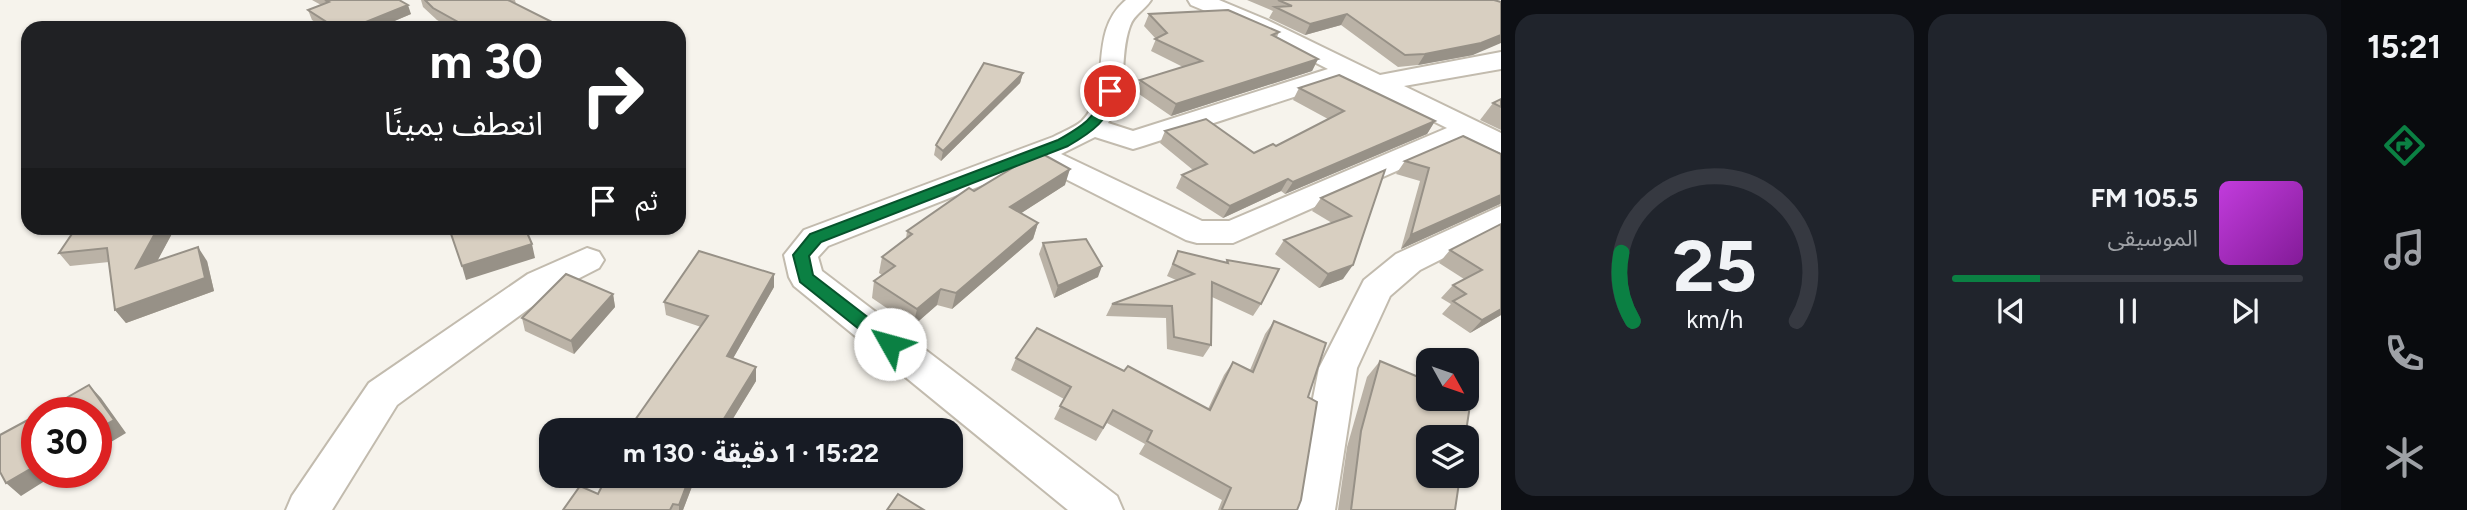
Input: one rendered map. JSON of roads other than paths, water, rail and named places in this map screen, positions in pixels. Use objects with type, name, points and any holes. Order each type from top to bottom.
[{"type":"street","points":[[1101,510],[806,277],[801,255],[816,238],[1037,153],[1091,127],[1106,106],[1113,76],[1118,22],[1130,6],[1140,0]]},
{"type":"street","points":[[1199,0],[1259,24],[1501,145]]},
{"type":"street","points":[[1377,83],[1501,60]]},
{"type":"street","points":[[1091,127],[1132,140],[1350,70]]},
{"type":"street","points":[[1037,153],[1197,232],[1233,232],[1469,128]]},
{"type":"street","points":[[1314,510],[1338,368],[1376,289],[1408,262],[1501,216]]},
{"type":"street","points":[[308,510],[383,394],[540,284],[587,260]]}]
